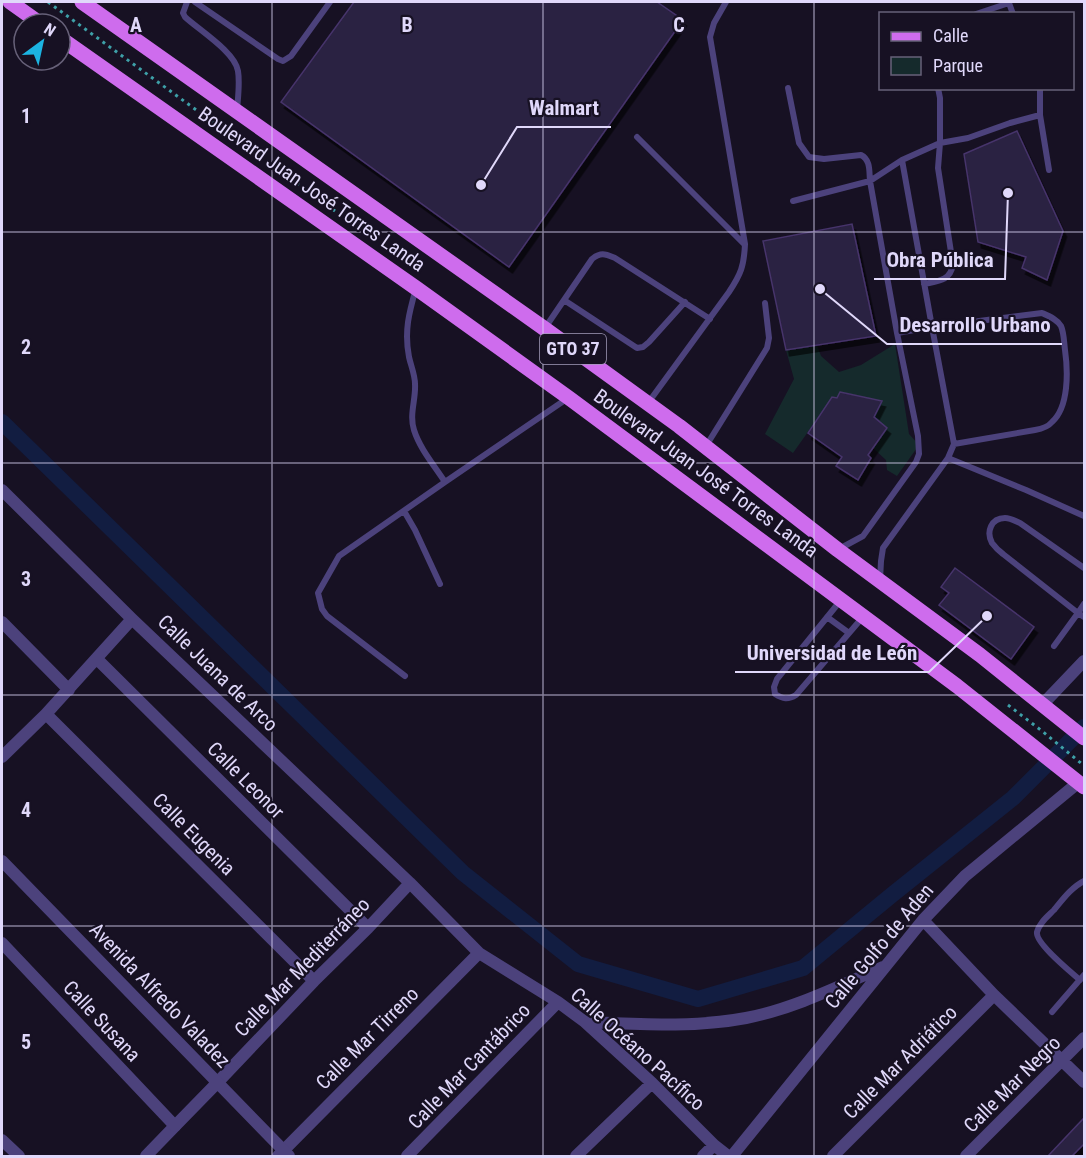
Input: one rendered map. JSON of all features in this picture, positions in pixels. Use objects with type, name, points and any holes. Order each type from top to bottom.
[{"type":"main road","points":[[10,2],[24,12]]},
{"type":"main road","name":"Boulevard Juan José Torres Landa","points":[[82,2],[648,403],[837,550],[980,654],[1084,738]]},
{"type":"main road","name":"Boulevard Juan José Torres Landa","points":[[72,46],[569,398],[842,599],[1082,785]]},
{"type":"street","name":"Calle Juana de Arco","points":[[2,490],[132,619],[410,883]]},
{"type":"street","points":[[3,753],[46,714],[132,619]]},
{"type":"street","points":[[2,622],[69,690]]},
{"type":"street","name":"Calle Leonor","points":[[97,659],[368,928]]},
{"type":"street","points":[[1048,708],[1084,661]]},
{"type":"street","name":"Calle Eugenia","points":[[46,714],[314,981]]},
{"type":"street","name":"Calle Golfo de Aden","points":[[730,1156],[923,920],[965,876],[1082,785]]},
{"type":"street","name":"Avenida Alfredo Valadez","points":[[2,861],[218,1083],[283,1155]]},
{"type":"street","name":"Calle Mar Mediterráneo","points":[[146,1156],[410,883]]},
{"type":"street","name":"Calle Océano Pacífico","points":[[410,883],[479,953],[558,1002],[585,1022],[652,1083],[714,1145],[730,1156]]},
{"type":"street","points":[[923,920],[994,995],[1084,1082]]},
{"type":"street","name":"Calle Susana","points":[[2,943],[174,1126]]},
{"type":"street","name":"Calle Mar Tirreno","points":[[283,1155],[479,953]]},
{"type":"street","points":[[585,1022],[698,1023],[746,1018],[794,1004],[886,965]]},
{"type":"street","name":"Calle Mar Adriático","points":[[833,1156],[994,995]]},
{"type":"street","name":"Calle Mar Cantábrico","points":[[407,1156],[558,1002]]},
{"type":"street","name":"Calle Mar Negro","points":[[966,1156],[1084,1038]]},
{"type":"street","points":[[576,1156],[652,1083]]},
{"type":"street","points":[[2,1140],[19,1156]]},
{"type":"street","points":[[703,1156],[714,1145]]},
{"type":"lane","points":[[187,2],[184,17],[229,53],[236,64],[238,72],[237,110]]},
{"type":"lane","points":[[195,2],[283,61],[291,56],[330,2]]},
{"type":"lane","points":[[648,403],[710,319],[738,278],[745,262],[745,244],[710,37],[714,23],[726,2]]},
{"type":"lane","points":[[982,12],[1010,3],[1012,12]]},
{"type":"lane","points":[[788,87],[799,143],[809,157],[824,159],[861,155],[866,157],[868,162],[897,333],[918,436],[919,454],[909,472],[863,536],[837,550]]},
{"type":"lane","points":[[924,284],[947,278],[952,273],[953,265],[938,168],[940,143],[938,90]]},
{"type":"lane","points":[[1040,90],[1040,115],[1048,170]]},
{"type":"lane","points":[[793,201],[870,181],[902,160],[940,143],[968,138],[1040,115]]},
{"type":"lane","points":[[637,137],[745,244]]},
{"type":"lane","points":[[880,580],[883,548],[948,458],[954,444],[902,160]]},
{"type":"lane","points":[[545,329],[592,258],[597,254],[606,254],[615,258],[710,319]]},
{"type":"lane","points":[[416,288],[408,315],[407,334],[415,384],[413,427],[418,441],[445,482]]},
{"type":"lane","points":[[564,300],[636,348],[643,347],[650,342],[685,302]]},
{"type":"lane","points":[[706,447],[767,348],[769,338],[765,303]]},
{"type":"lane","points":[[897,333],[1042,314],[1051,317],[1060,325],[1068,370],[1060,411],[1053,422],[1044,428],[954,444]]},
{"type":"lane","points":[[405,676],[327,616],[322,609],[318,593],[339,556],[569,398]]},
{"type":"lane","points":[[948,458],[1084,516]]},
{"type":"lane","points":[[404,511],[440,584]]},
{"type":"lane","points":[[1081,615],[993,545],[989,535],[990,527],[994,521],[1010,518],[1084,568]]},
{"type":"lane","points":[[842,599],[777,679],[774,687],[776,694],[781,698],[789,699],[796,695],[864,616]]},
{"type":"lane","points":[[1054,646],[1081,615],[1084,604]]},
{"type":"lane","points":[[826,617],[849,633]]},
{"type":"lane","points":[[1052,1012],[1082,977],[1045,947],[1038,938],[1037,932],[1041,924],[1072,889],[1084,880]]},
{"type":"path","points":[[234,160],[258,125]]},
{"type":"green space","points":[[895,344],[909,434],[919,445],[897,476],[887,470],[886,460],[873,448],[887,428],[874,417],[882,401],[840,392],[837,398],[832,398],[793,453],[765,434],[794,379],[786,350],[817,345],[821,356],[839,372],[861,365]]},
{"type":"building","points":[[354,2],[657,2],[683,20],[509,267],[281,102]]},
{"type":"building","points":[[1017,131],[1063,231],[1047,280],[1022,268],[1026,257],[978,242],[964,154]]},
{"type":"building","points":[[852,224],[876,336],[786,350],[763,241]]},
{"type":"building","points":[[840,392],[882,401],[874,417],[887,428],[868,455],[871,458],[858,480],[836,466],[842,457],[808,433],[832,397],[837,398]]},
{"type":"building","points":[[955,568],[1034,627],[1011,659],[939,605],[949,593],[941,587]]},
{"type":"building","points":[[1084,1118],[1084,1144],[1072,1156],[1048,1156]]},
{"type":"waterway","points":[[2,422],[463,873],[578,964],[698,999],[803,968],[1013,798],[1084,727]]},
{"type":"place","name":"Walmart","points":[[481,185]]},
{"type":"place","name":"Obra Pública","points":[[1008,193]]},
{"type":"place","name":"Desarrollo Urbano","points":[[820,289]]},
{"type":"place","name":"Universidad de León","points":[[987,616]]}]
